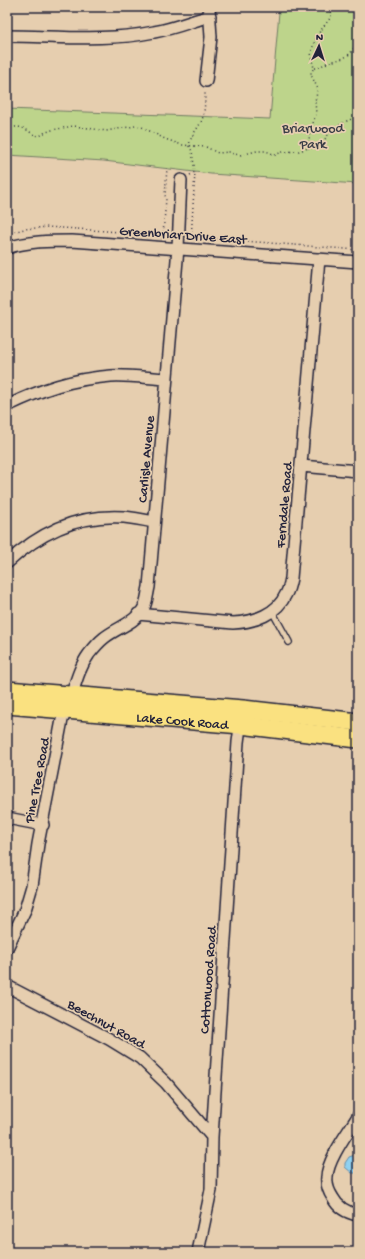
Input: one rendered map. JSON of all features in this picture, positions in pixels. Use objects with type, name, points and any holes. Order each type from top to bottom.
[{"type":"main road","name":"Lake Cook Road","points":[[7,690],[70,702],[242,717],[358,722]]},
{"type":"main road","name":"Lake Cook Road","points":[[7,705],[70,702]]},
{"type":"main road","name":"Lake Cook Road","points":[[242,717],[358,738]]},
{"type":"street","points":[[7,36],[79,38],[154,32],[209,11],[211,37],[206,81]]},
{"type":"street","name":"Carlisle Avenue","points":[[70,702],[79,672],[89,654],[104,638],[135,618],[142,611],[146,602],[149,587],[178,248],[181,180]]},
{"type":"street","name":"Greenbriar Drive East","points":[[7,248],[52,241],[72,241],[358,262]]},
{"type":"street","name":"Ferndale Road","points":[[138,614],[233,623],[255,620],[279,606],[287,593],[291,578],[319,259]]},
{"type":"street","points":[[7,406],[53,386],[84,379],[112,376],[167,379]]},
{"type":"street","points":[[301,466],[358,471]]},
{"type":"street","points":[[7,562],[21,549],[38,538],[81,520],[103,517],[125,517],[154,522]]},
{"type":"street","name":"Pine Tree Road","points":[[7,948],[25,910],[32,886],[38,844],[43,825],[62,720],[70,702]]},
{"type":"street","name":"Cottonwood Road","points":[[198,1252],[211,1190],[212,1137],[238,742],[242,717]]},
{"type":"street","points":[[7,818],[43,825]]},
{"type":"street","name":"Beechnut Road","points":[[7,986],[109,1039],[140,1058],[170,1088],[212,1137]]},
{"type":"street","points":[[358,1116],[331,1161],[327,1170],[326,1178],[327,1186],[335,1202],[349,1213],[358,1215]]},
{"type":"lane","points":[[272,611],[289,642]]},
{"type":"path","points":[[308,148],[310,132],[316,114],[315,101],[318,89],[311,76],[311,72],[314,68],[312,56],[313,46],[318,34],[331,17],[332,7]]},
{"type":"path","points":[[314,68],[319,68],[324,64],[344,58],[350,54],[358,39]]},
{"type":"path","points":[[206,81],[205,105],[201,121],[190,140],[189,146],[192,151],[196,172],[191,238],[358,250]]},
{"type":"path","points":[[7,128],[18,127],[25,129],[34,136],[40,136],[52,130],[73,126],[82,126],[106,131],[136,126],[142,127],[172,142],[182,145],[206,147],[218,153],[229,152],[240,155],[257,150],[266,151],[276,155],[282,152],[316,148],[332,131],[340,125],[353,118],[358,118]]},
{"type":"path","points":[[7,234],[24,229],[48,227],[162,235],[166,199],[167,168]]},
{"type":"path","points":[[181,180],[196,172]]},
{"type":"green space","name":"Briarwood Park","points":[[277,7],[358,7],[358,184],[211,174],[104,161],[7,155],[7,109],[270,119],[279,12]]},
{"type":"water","points":[[358,1154],[358,1173],[352,1173],[345,1167],[345,1163],[349,1157]]}]
